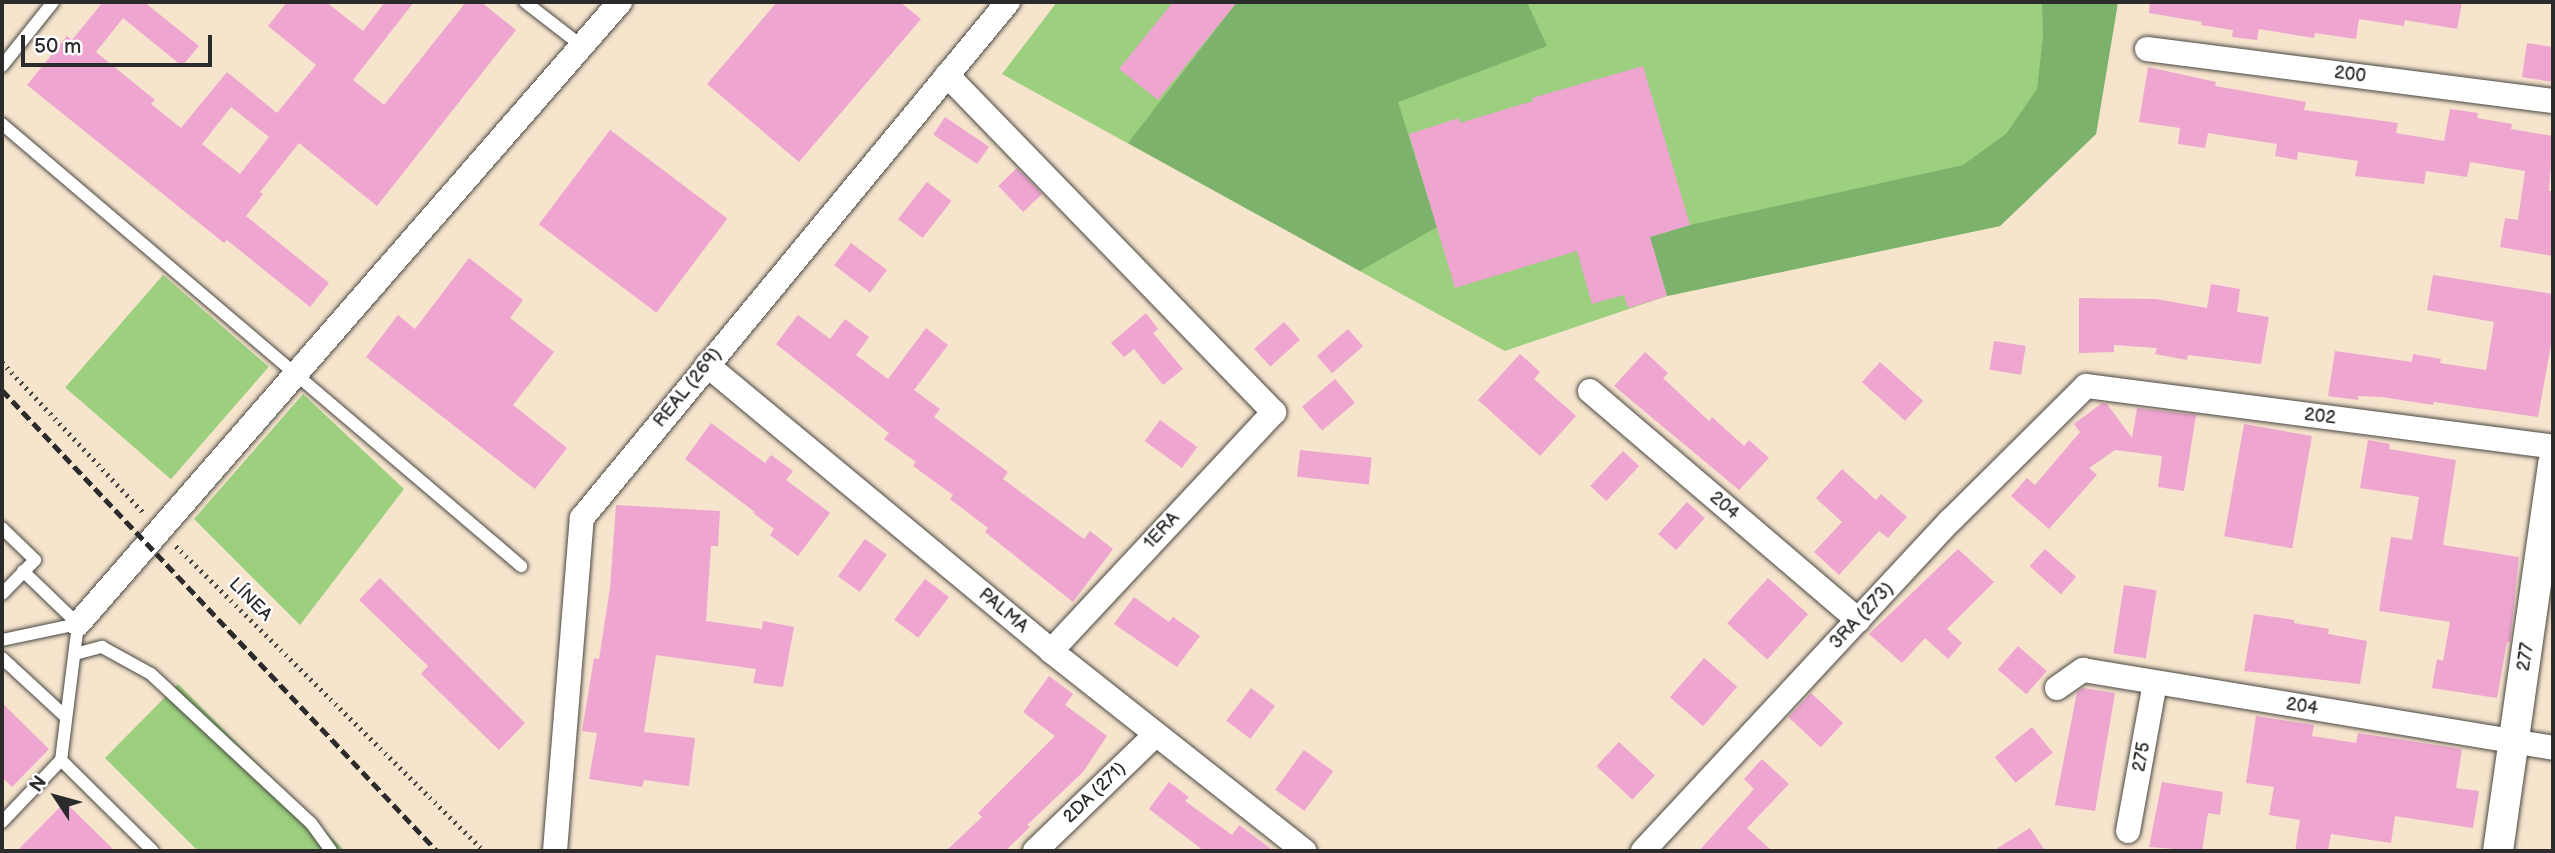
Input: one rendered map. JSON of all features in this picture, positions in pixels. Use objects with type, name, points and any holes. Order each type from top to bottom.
[{"type":"street","points":[[78,624],[620,2]]},
{"type":"street","name":"REAL (269)","points":[[555,851],[582,518],[1008,2]]},
{"type":"street","name":"200","points":[[2147,49],[2553,101]]},
{"type":"street","name":"1ERA","points":[[947,75],[1274,412],[1051,651]]},
{"type":"street","name":"PALMA","points":[[707,365],[1051,651],[1304,851]]},
{"type":"street","name":"202","points":[[2086,387],[2553,447]]},
{"type":"street","name":"3RA (273)","points":[[1643,851],[1951,520],[2086,387]]},
{"type":"street","name":"204","points":[[1590,391],[1858,620]]},
{"type":"street","name":"277","points":[[2498,851],[2553,463]]},
{"type":"street","name":"204","points":[[2057,688],[2083,670],[2553,748]]},
{"type":"street","name":"275","points":[[2128,831],[2155,683]]},
{"type":"street","name":"2DA (271)","points":[[1035,851],[1156,734]]},
{"type":"lane","points":[[2,66],[53,2]]},
{"type":"lane","points":[[525,2],[582,46]]},
{"type":"lane","points":[[2,124],[521,566]]},
{"type":"lane","points":[[2,528],[35,560],[2,594]]},
{"type":"lane","points":[[23,571],[78,624]]},
{"type":"lane","points":[[2,640],[78,624]]},
{"type":"lane","points":[[2,822],[61,760],[78,624]]},
{"type":"lane","points":[[75,654],[102,647],[151,674],[310,823],[331,851]]},
{"type":"lane","points":[[2,658],[66,717]]},
{"type":"lane","points":[[61,760],[153,851]]},
{"type":"path","name":"LÍNEA","points":[[2,362],[159,530],[484,851]]},
{"type":"green space","points":[[1057,2],[2118,2],[2096,134],[2000,226],[1667,296],[1505,351],[1002,74]]},
{"type":"green space","points":[[1237,2],[1527,2],[1547,46],[1398,102],[1437,227],[1360,271],[1128,143]]},
{"type":"green space","points":[[2042,2],[2118,2],[2096,134],[2000,226],[1667,296],[1650,237],[1690,225],[1963,165],[2006,134],[2037,89],[2043,37]]},
{"type":"green space","points":[[163,275],[269,367],[171,479],[65,387]]},
{"type":"green space","points":[[303,394],[404,489],[300,625],[194,519]]},
{"type":"green space","points":[[178,684],[345,851],[198,851],[105,758]]},
{"type":"building","points":[[103,2],[144,2],[199,46],[182,66],[123,18],[96,52],[155,100],[151,104],[181,128],[227,72],[277,113],[316,65],[268,26],[287,2],[326,2],[363,31],[385,2],[414,2],[353,80],[384,105],[466,2],[481,2],[516,30],[377,206],[299,143],[260,192],[263,194],[246,216],[329,283],[310,307],[227,240],[224,243],[27,85],[67,36],[72,40]],"holes":[[[231,107],[269,137],[240,174],[202,144]]]},
{"type":"building","points":[[777,2],[900,2],[921,19],[799,162],[707,84]]},
{"type":"building","points":[[1173,2],[1237,2],[1158,100],[1119,69]]},
{"type":"building","points":[[2150,2],[2462,2],[2457,29],[2405,20],[2404,26],[2359,19],[2356,39],[2315,33],[2314,38],[2259,29],[2257,40],[2232,37],[2233,30],[2201,25],[2202,22],[2149,13]]},
{"type":"building","points":[[2527,43],[2553,47],[2553,82],[2522,77]]},
{"type":"building","points":[[1643,66],[1690,225],[1650,237],[1667,296],[1628,308],[1624,295],[1592,304],[1577,251],[1455,288],[1409,134],[1459,118],[1460,123],[1533,101],[1532,98]]},
{"type":"building","points":[[2148,67],[2216,82],[2215,86],[2306,102],[2304,110],[2398,123],[2396,133],[2444,141],[2450,109],[2478,113],[2477,118],[2512,124],[2511,129],[2553,136],[2549,191],[2553,191],[2553,256],[2500,247],[2505,218],[2518,220],[2525,171],[2470,162],[2467,177],[2426,171],[2424,184],[2355,176],[2358,161],[2298,152],[2297,160],[2275,156],[2277,144],[2208,133],[2205,148],[2178,144],[2180,128],[2139,122]]},
{"type":"building","points":[[945,117],[989,147],[977,164],[933,134]]},
{"type":"building","points":[[610,130],[727,218],[656,313],[539,224]]},
{"type":"building","points":[[1017,168],[1042,194],[1023,212],[998,186]]},
{"type":"building","points":[[927,182],[951,201],[922,238],[898,219]]},
{"type":"building","points":[[851,243],[887,270],[870,292],[834,265]]},
{"type":"building","points":[[469,258],[523,300],[510,318],[554,352],[513,405],[567,448],[535,489],[366,357],[398,315],[415,329]]},
{"type":"building","points":[[2433,275],[2553,294],[2552,339],[2538,417],[2434,402],[2433,405],[2382,397],[2358,396],[2358,400],[2328,396],[2335,351],[2412,362],[2413,354],[2441,359],[2440,363],[2486,370],[2494,322],[2427,310]]},
{"type":"building","points":[[2211,284],[2240,289],[2237,312],[2269,317],[2261,364],[2188,355],[2187,360],[2155,354],[2157,348],[2114,345],[2114,352],[2079,353],[2079,298],[2156,299],[2207,308]]},
{"type":"building","points":[[1146,313],[1158,329],[1153,333],[1183,369],[1163,385],[1134,349],[1124,357],[1111,343]]},
{"type":"building","points":[[798,315],[830,339],[845,319],[869,337],[856,355],[888,379],[926,328],[948,345],[914,390],[940,409],[934,417],[1008,472],[1003,479],[1084,539],[1090,531],[1113,549],[1073,602],[985,532],[988,528],[950,499],[953,495],[913,466],[916,462],[884,439],[889,433],[776,344]]},
{"type":"building","points":[[1284,322],[1300,340],[1270,367],[1254,349]]},
{"type":"building","points":[[1348,329],[1363,346],[1332,373],[1317,356]]},
{"type":"building","points":[[1994,341],[2026,346],[2021,375],[1989,370]]},
{"type":"building","points":[[1645,352],[1668,373],[1663,378],[1709,421],[1712,417],[1744,446],[1749,440],[1769,458],[1739,490],[1614,386]]},
{"type":"building","points":[[1520,354],[1540,372],[1534,379],[1576,416],[1540,456],[1478,400]]},
{"type":"building","points":[[1880,362],[1923,401],[1905,421],[1862,382]]},
{"type":"building","points":[[1335,379],[1355,403],[1322,430],[1302,407]]},
{"type":"building","points":[[2102,403],[2107,404],[2132,438],[2137,408],[2196,415],[2184,491],[2158,487],[2162,456],[2115,450],[2089,468],[2097,475],[2049,529],[2011,496],[2027,478],[2035,485],[2080,432],[2074,424]]},
{"type":"building","points":[[1160,420],[1197,447],[1182,468],[1145,441]]},
{"type":"building","points":[[711,423],[765,463],[771,455],[793,471],[786,480],[830,513],[798,556],[770,535],[774,529],[752,512],[756,513],[685,459]]},
{"type":"building","points":[[2244,424],[2312,436],[2292,548],[2224,536]]},
{"type":"building","points":[[2368,440],[2390,444],[2389,449],[2456,460],[2443,545],[2519,557],[2510,642],[2507,642],[2497,698],[2432,688],[2437,659],[2443,661],[2450,622],[2379,611],[2391,537],[2412,540],[2419,497],[2360,488]]},
{"type":"building","points":[[1300,450],[1372,458],[1369,484],[1297,477]]},
{"type":"building","points":[[1623,451],[1639,466],[1606,501],[1590,486]]},
{"type":"building","points":[[1842,469],[1876,500],[1881,494],[1907,517],[1888,538],[1879,531],[1839,575],[1814,552],[1842,522],[1816,498]]},
{"type":"building","points":[[1687,502],[1705,518],[1676,550],[1658,534]]},
{"type":"building","points":[[616,505],[720,511],[718,546],[711,546],[706,621],[762,629],[763,621],[794,627],[783,687],[753,683],[756,669],[656,655],[644,732],[695,738],[689,786],[644,780],[642,787],[589,779],[597,733],[582,731],[594,658],[599,659],[610,588]]},
{"type":"building","points":[[865,539],[887,555],[860,592],[838,576]]},
{"type":"building","points":[[1958,549],[1994,582],[1947,629],[1962,643],[1948,659],[1925,638],[1902,663],[1869,634]]},
{"type":"building","points":[[2045,549],[2076,577],[2061,594],[2030,566]]},
{"type":"building","points":[[380,578],[525,723],[499,750],[421,674],[428,666],[359,600]]},
{"type":"building","points":[[1768,578],[1808,614],[1767,659],[1727,623]]},
{"type":"building","points":[[925,579],[949,597],[918,638],[894,620]]},
{"type":"building","points":[[2124,585],[2157,590],[2146,658],[2113,653]]},
{"type":"building","points":[[1134,597],[1169,622],[1173,617],[1200,636],[1177,667],[1114,624]]},
{"type":"building","points":[[2254,614],[2294,620],[2294,623],[2329,629],[2328,634],[2367,641],[2360,684],[2244,671]]},
{"type":"building","points":[[2018,646],[2047,671],[2026,694],[1998,669]]},
{"type":"building","points":[[1704,658],[1737,687],[1703,726],[1670,697]]},
{"type":"building","points":[[1049,676],[1073,694],[1065,705],[1107,736],[1083,772],[1027,825],[1030,827],[1005,851],[946,851],[982,817],[978,813],[1055,736],[1023,712]]},
{"type":"building","points":[[1251,688],[1275,706],[1250,739],[1226,721]]},
{"type":"building","points":[[2083,688],[2115,693],[2095,811],[2055,805],[2077,692]]},
{"type":"building","points":[[1811,693],[1843,723],[1821,747],[1788,717]]},
{"type":"building","points":[[2,703],[49,749],[12,787],[2,777]]},
{"type":"building","points":[[2256,716],[2314,725],[2312,736],[2356,743],[2358,733],[2462,749],[2456,788],[2479,791],[2473,828],[2395,816],[2391,843],[2331,834],[2328,851],[2295,851],[2300,820],[2269,815],[2274,787],[2246,783]]},
{"type":"building","points":[[2032,727],[2053,753],[2015,783],[1995,757]]},
{"type":"building","points":[[1619,742],[1655,775],[1632,800],[1596,766]]},
{"type":"building","points":[[1304,750],[1333,771],[1304,811],[1275,790]]},
{"type":"building","points":[[1762,759],[1789,784],[1747,828],[1772,851],[1699,851],[1754,789],[1744,779]]},
{"type":"building","points":[[1169,782],[1189,797],[1185,801],[1232,835],[1239,825],[1274,851],[1204,851],[1149,809]]},
{"type":"building","points":[[2162,782],[2223,792],[2220,815],[2208,813],[2202,851],[2149,847]]},
{"type":"building","points":[[65,802],[115,851],[17,851]]},
{"type":"building","points":[[2030,828],[2045,851],[1993,851]]},
{"type":"railway","points":[[2,390],[437,851]]}]
